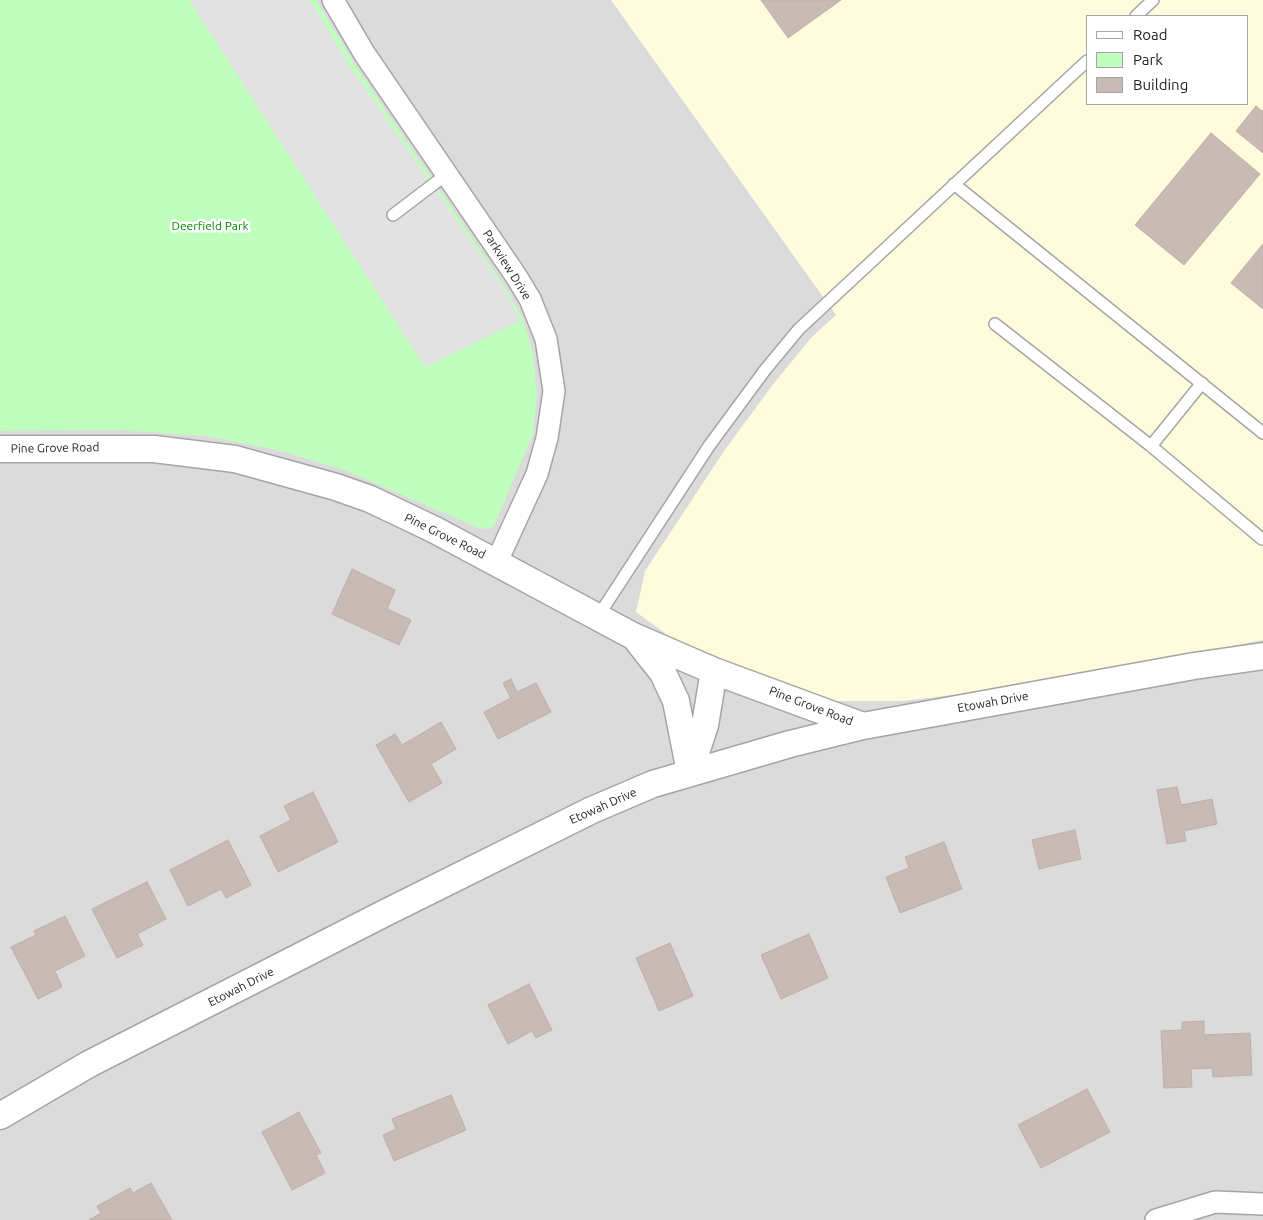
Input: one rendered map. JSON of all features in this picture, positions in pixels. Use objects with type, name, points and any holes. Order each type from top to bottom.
[{"type":"street","name":"Parkview Drive","points":[[333,0],[364,53],[516,276],[530,299],[546,339],[552,365],[554,391],[552,416],[543,457],[497,561]]},
{"type":"street","name":"Pine Grove Road","points":[[0,449],[154,449],[235,459],[302,477],[370,499],[497,561],[597,618],[633,636],[714,670],[863,726]]},
{"type":"street","points":[[633,636],[654,660],[670,687],[676,702],[690,772]]},
{"type":"street","name":"Etowah Drive","points":[[0,1116],[89,1064],[568,821],[653,784],[690,772],[863,726],[1194,666],[1263,656]]},
{"type":"street","points":[[690,772],[705,725],[714,670]]},
{"type":"street","points":[[1156,1220],[1215,1202],[1263,1204]]},
{"type":"lane","points":[[1137,15],[1153,0]]},
{"type":"lane","points":[[597,618],[709,446],[799,329],[1086,62]]},
{"type":"lane","points":[[393,215],[447,174]]},
{"type":"lane","points":[[954,184],[1263,433]]},
{"type":"lane","points":[[995,324],[1151,446],[1262,539]]},
{"type":"lane","points":[[1151,446],[1202,383]]},
{"type":"shaded area","points":[[0,0],[1263,0],[1263,1220],[0,1220]]},
{"type":"shaded area","points":[[189,0],[310,0],[349,65],[507,293],[520,321],[425,367]]},
{"type":"shaded area","points":[[611,0],[1263,0],[1263,640],[969,693],[903,701],[834,701],[681,645],[636,612],[645,571],[724,451],[774,383],[812,337],[836,315]]},
{"type":"green space","name":"Deerfield Park","points":[[0,0],[316,0],[355,65],[509,293],[523,320],[533,353],[537,395],[533,434],[493,528],[481,529],[347,471],[286,452],[206,436],[117,430],[0,431]]},
{"type":"building","points":[[761,0],[841,0],[788,38]]},
{"type":"building","points":[[1256,106],[1263,110],[1263,153],[1236,131]]},
{"type":"building","points":[[1211,133],[1260,174],[1184,265],[1135,225]]},
{"type":"building","points":[[1263,244],[1263,309],[1231,283]]},
{"type":"building","points":[[352,569],[395,590],[387,609],[411,620],[399,645],[332,614]]},
{"type":"building","points":[[511,679],[517,692],[536,683],[551,712],[498,739],[484,712],[511,698],[503,683]]},
{"type":"building","points":[[441,722],[456,749],[431,764],[442,783],[409,802],[376,745],[395,734],[402,745]]},
{"type":"building","points":[[1177,787],[1181,805],[1212,799],[1217,824],[1184,831],[1186,841],[1167,844],[1157,790]]},
{"type":"building","points":[[313,792],[338,842],[278,872],[260,836],[291,820],[284,806]]},
{"type":"building","points":[[1075,830],[1081,859],[1039,869],[1032,840]]},
{"type":"building","points":[[228,840],[251,885],[226,898],[221,889],[188,906],[170,870]]},
{"type":"building","points":[[944,842],[962,889],[900,913],[886,877],[909,868],[905,857]]},
{"type":"building","points":[[147,882],[166,919],[137,934],[143,945],[117,958],[92,909]]},
{"type":"building","points":[[65,916],[85,956],[55,971],[62,987],[38,999],[11,947],[36,935],[34,931]]},
{"type":"building","points":[[809,934],[828,978],[781,999],[761,955]]},
{"type":"building","points":[[670,943],[693,996],[659,1011],[636,958]]},
{"type":"building","points":[[529,984],[552,1030],[536,1038],[532,1031],[508,1044],[488,1005]]},
{"type":"building","points":[[1204,1021],[1204,1035],[1250,1033],[1252,1075],[1213,1077],[1212,1068],[1191,1069],[1192,1087],[1164,1088],[1161,1031],[1182,1030],[1182,1022]]},
{"type":"building","points":[[1087,1089],[1110,1132],[1041,1168],[1018,1125]]},
{"type":"building","points":[[451,1095],[466,1130],[394,1161],[383,1135],[396,1129],[392,1119]]},
{"type":"building","points":[[299,1112],[321,1153],[316,1155],[325,1173],[292,1190],[262,1132]]},
{"type":"building","points":[[151,1183],[172,1220],[89,1220],[101,1213],[97,1206],[130,1188],[133,1193]]}]
